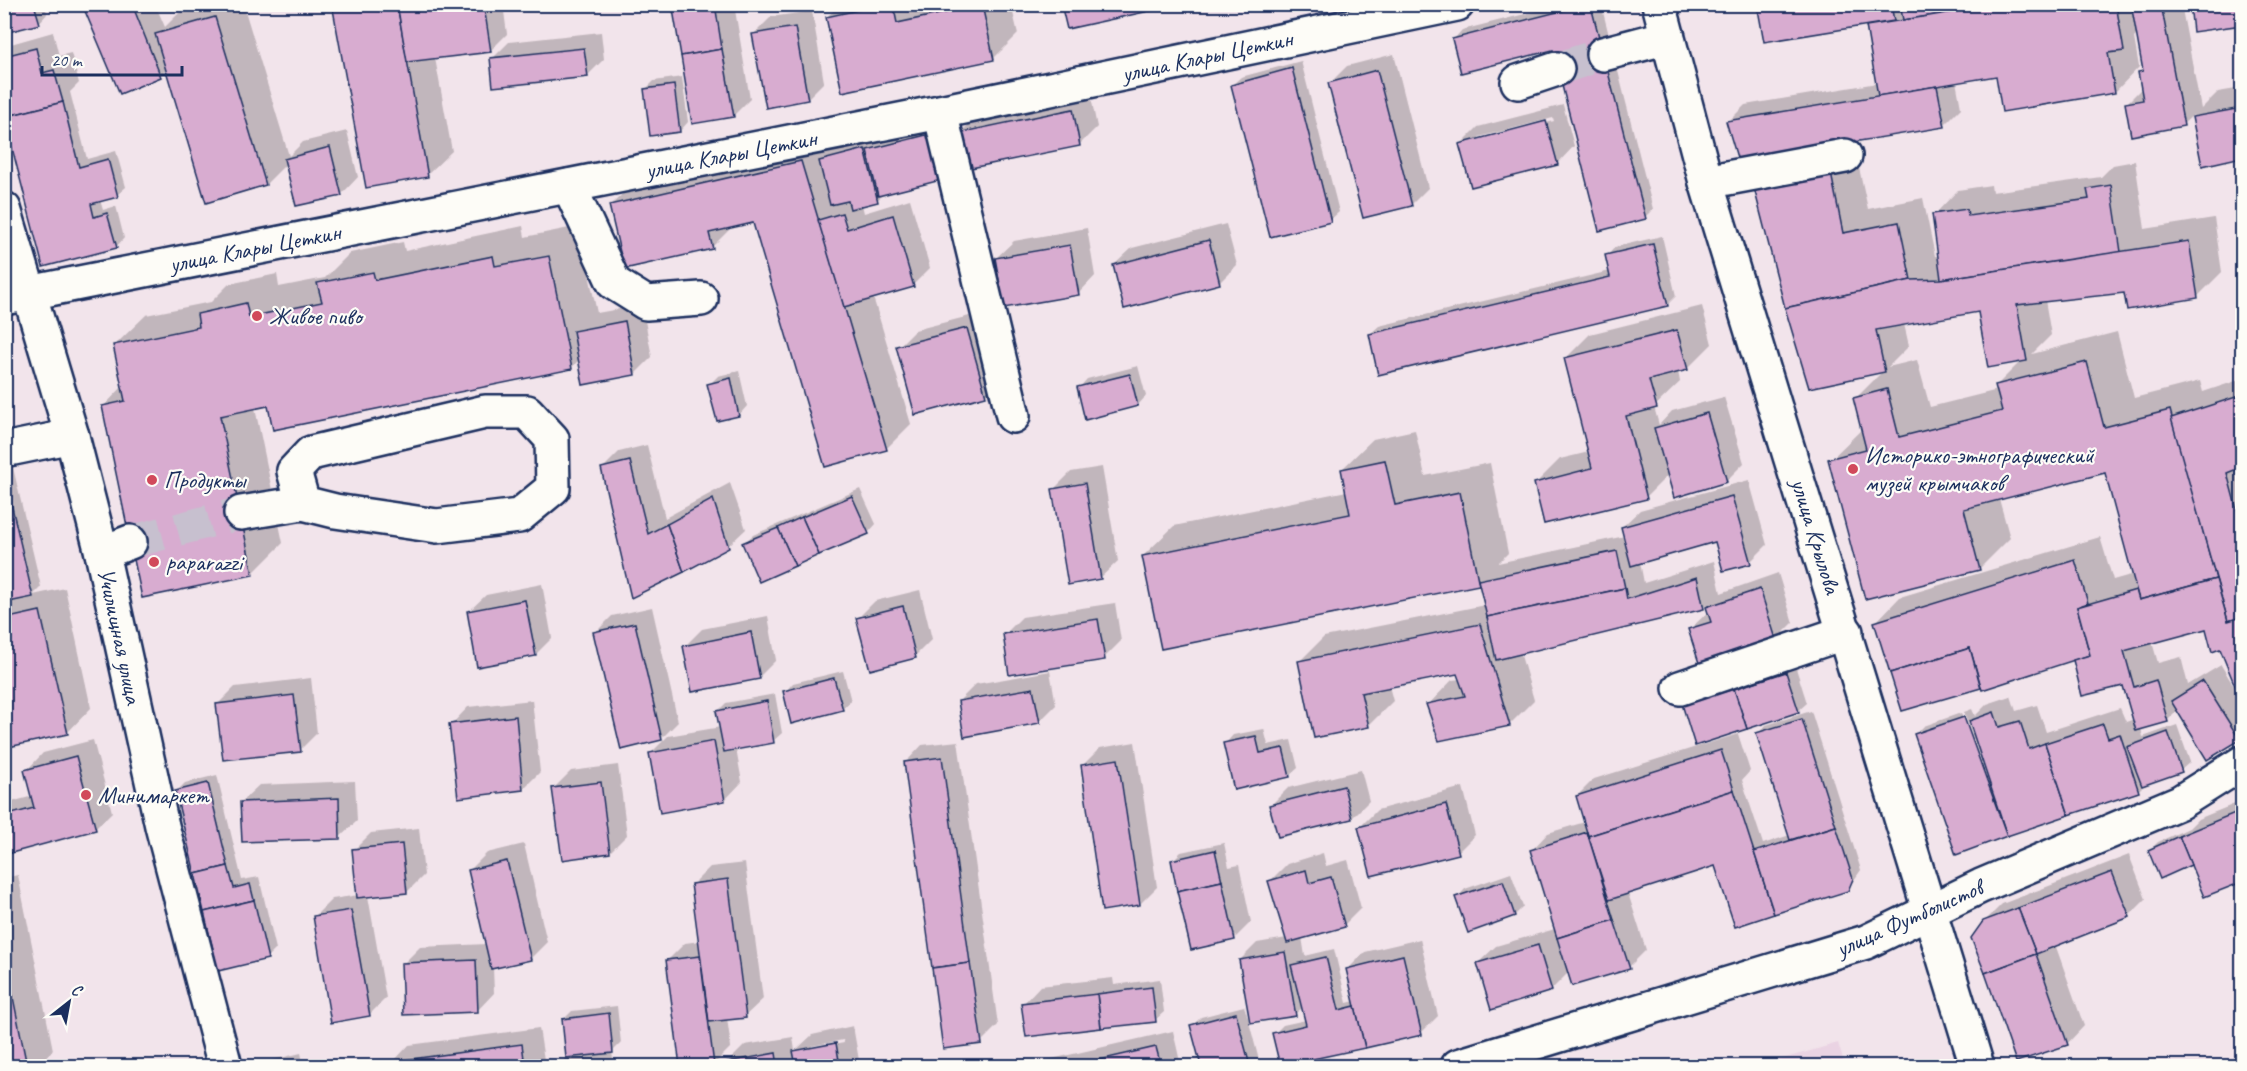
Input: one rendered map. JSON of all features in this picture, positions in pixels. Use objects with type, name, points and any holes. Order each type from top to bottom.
[{"type":"street","name":"улица Клары Цеткин","points":[[17,296],[940,112],[1457,4]]},
{"type":"street","name":"улица Крылова","points":[[1659,4],[1706,182],[1846,632],[1977,1066]]},
{"type":"street","points":[[1603,54],[1668,37]]},
{"type":"street","points":[[1518,82],[1557,69]]},
{"type":"street","points":[[940,112],[1013,416]]},
{"type":"street","points":[[1706,182],[1845,156]]},
{"type":"street","points":[[569,186],[614,283],[646,303],[701,299]]},
{"type":"street","name":"Училищная улица","points":[[4,209],[17,296],[116,548],[162,826],[225,1066]]},
{"type":"street","points":[[241,513],[303,503],[335,511],[437,526],[519,516],[553,488],[552,439],[527,412],[485,412],[311,453],[294,471],[303,503]]},
{"type":"street","points":[[4,450],[72,436]]},
{"type":"street","points":[[1680,688],[1846,632]]},
{"type":"street","name":"улица Футболистов","points":[[1458,1066],[1527,1056],[1866,942],[1981,886],[2181,802],[2242,764]]},
{"type":"shaded area","points":[[1838,1043],[1845,1066],[1758,1066]]},
{"type":"building","points":[[4,4],[34,4],[40,24],[4,33]]},
{"type":"building","points":[[82,4],[132,4],[161,77],[120,94]]},
{"type":"building","points":[[332,4],[397,4],[428,177],[366,188]]},
{"type":"building","points":[[397,4],[497,4],[484,6],[491,52],[407,62]]},
{"type":"building","points":[[578,4],[613,4],[579,9]]},
{"type":"building","points":[[672,4],[715,4],[722,49],[681,56]]},
{"type":"building","points":[[893,4],[897,23],[982,5],[994,60],[842,92],[826,17]]},
{"type":"building","points":[[1061,4],[1181,4],[1067,29]]},
{"type":"building","points":[[1757,4],[1891,4],[1894,21],[1764,42]]},
{"type":"building","points":[[1900,4],[2004,4],[1903,20]]},
{"type":"building","points":[[2004,4],[2116,4],[2124,51],[2108,53],[2115,93],[2002,112],[1996,76],[1878,96],[1866,26]]},
{"type":"building","points":[[2131,4],[2161,4],[2184,126],[2131,136],[2125,103],[2143,100],[2138,72],[2143,71]]},
{"type":"building","points":[[2190,4],[2242,4],[2242,25],[2193,32]]},
{"type":"building","points":[[1573,8],[1592,10],[1646,219],[1599,231],[1553,50],[1461,73],[1452,39]]},
{"type":"building","points":[[215,17],[266,185],[206,203],[155,34]]},
{"type":"building","points":[[795,27],[808,100],[766,108],[752,34]]},
{"type":"building","points":[[36,48],[42,73],[54,70],[63,102],[4,117],[4,56]]},
{"type":"building","points":[[584,48],[588,77],[493,87],[490,58]]},
{"type":"building","points":[[722,49],[734,117],[692,124],[681,56]]},
{"type":"building","points":[[1292,68],[1331,222],[1270,237],[1231,85]]},
{"type":"building","points":[[1377,70],[1412,206],[1363,218],[1328,83]]},
{"type":"building","points":[[674,85],[680,132],[650,136],[644,89]]},
{"type":"building","points":[[1937,86],[1945,127],[1738,161],[1726,121]]},
{"type":"building","points":[[63,102],[79,167],[108,159],[118,197],[91,204],[94,217],[107,213],[117,248],[43,267],[4,117]]},
{"type":"building","points":[[2242,108],[2242,157],[2202,166],[2192,117]]},
{"type":"building","points":[[1073,109],[1080,146],[966,169],[958,133]]},
{"type":"building","points":[[1546,121],[1558,165],[1471,187],[1459,144]]},
{"type":"building","points":[[934,133],[945,179],[878,196],[867,150]]},
{"type":"building","points":[[330,147],[342,196],[296,206],[284,159]]},
{"type":"building","points":[[865,149],[878,202],[850,209],[848,201],[830,205],[819,161]]},
{"type":"building","points":[[801,161],[887,450],[825,467],[753,223],[709,233],[713,249],[624,269],[609,205]]},
{"type":"building","points":[[1830,168],[1843,233],[1899,222],[1911,280],[1785,308],[1753,184]]},
{"type":"building","points":[[2111,185],[2121,252],[1941,279],[1932,214],[1967,209],[1968,216],[2089,199],[2087,189]]},
{"type":"building","points":[[842,213],[847,229],[893,215],[914,287],[844,307],[818,220]]},
{"type":"building","points":[[1209,240],[1220,284],[1124,309],[1113,265]]},
{"type":"building","points":[[2189,241],[2198,298],[2127,310],[2124,293],[2017,305],[2027,361],[1988,368],[1978,312],[1876,330],[1885,372],[1809,388],[1785,308],[1911,280],[1941,279]]},
{"type":"building","points":[[1653,244],[1668,306],[1378,375],[1369,334],[1610,277],[1605,255]]},
{"type":"building","points":[[1070,245],[1079,295],[1004,308],[995,258]]},
{"type":"building","points":[[493,256],[495,266],[549,256],[572,369],[273,430],[268,406],[220,416],[253,575],[142,598],[102,406],[125,401],[113,345],[199,327],[197,314],[246,303],[249,317],[322,302],[317,283],[373,272],[375,280]]},
{"type":"building","points":[[625,321],[635,375],[583,385],[573,331]]},
{"type":"building","points":[[967,328],[986,396],[915,415],[896,346]]},
{"type":"building","points":[[1677,330],[1688,370],[1649,380],[1657,408],[1626,416],[1647,499],[1544,524],[1534,483],[1592,468],[1564,358]]},
{"type":"building","points":[[2087,362],[2104,427],[2170,410],[2216,579],[2139,600],[2105,473],[1964,509],[1980,570],[1865,599],[1828,459],[1866,449],[1853,398],[1887,389],[1899,437],[2002,411],[1995,385]]},
{"type":"building","points":[[1130,374],[1138,406],[1085,420],[1077,387]]},
{"type":"building","points":[[731,378],[739,416],[717,421],[707,384]]},
{"type":"building","points":[[2242,395],[2242,467],[2227,473],[2242,529],[2242,617],[2228,621],[2171,418]]},
{"type":"building","points":[[1707,413],[1727,482],[1674,498],[1654,428]]},
{"type":"building","points":[[1385,460],[1395,505],[1460,492],[1479,585],[1161,649],[1142,556],[1350,514],[1341,469]]},
{"type":"building","points":[[630,461],[648,534],[667,524],[684,572],[631,598],[601,468]]},
{"type":"building","points":[[4,473],[33,597],[4,603]]},
{"type":"building","points":[[1085,483],[1101,579],[1068,585],[1052,489]]},
{"type":"building","points":[[852,496],[869,534],[819,555],[802,517]]},
{"type":"building","points":[[1732,496],[1751,564],[1723,571],[1715,542],[1631,566],[1621,527]]},
{"type":"building","points":[[713,499],[729,548],[684,572],[667,524]]},
{"type":"building","points":[[802,517],[819,555],[795,566],[778,528]]},
{"type":"building","points":[[778,528],[795,566],[759,582],[742,543]]},
{"type":"building","points":[[1617,551],[1625,588],[1487,617],[1478,580]]},
{"type":"building","points":[[2075,560],[2088,603],[2077,607],[2090,655],[1982,690],[1970,648],[1890,673],[1874,622]]},
{"type":"building","points":[[1697,577],[1704,609],[1496,660],[1487,617],[1625,588],[1627,599]]},
{"type":"building","points":[[2216,579],[2228,621],[2242,617],[2242,703],[2220,649],[2212,652],[2206,629],[2124,651],[2134,687],[2156,680],[2168,722],[2136,731],[2123,686],[2082,696],[2073,660],[2090,655],[2077,607],[2136,590],[2139,600]]},
{"type":"building","points":[[1760,589],[1777,642],[1700,666],[1688,629],[1711,622],[1706,607]]},
{"type":"building","points":[[525,600],[536,656],[477,667],[467,611]]},
{"type":"building","points":[[903,606],[916,658],[870,670],[856,618]]},
{"type":"building","points":[[40,611],[68,734],[4,748],[4,619]]},
{"type":"building","points":[[1098,619],[1105,660],[1009,675],[1003,634]]},
{"type":"building","points":[[635,623],[662,740],[621,750],[593,632]]},
{"type":"building","points":[[1480,624],[1510,726],[1439,741],[1426,704],[1465,696],[1457,674],[1361,693],[1369,727],[1314,738],[1298,661]]},
{"type":"building","points":[[751,632],[760,679],[692,692],[683,646]]},
{"type":"building","points":[[1970,648],[1981,688],[1902,711],[1890,673]]},
{"type":"building","points":[[1786,672],[1799,712],[1747,729],[1734,689]]},
{"type":"building","points":[[834,678],[843,710],[791,724],[783,691]]},
{"type":"building","points":[[2203,681],[2240,740],[2207,760],[2171,701]]},
{"type":"building","points":[[1033,688],[1040,723],[964,737],[958,701]]},
{"type":"building","points":[[1734,689],[1747,729],[1695,746],[1682,704]]},
{"type":"building","points":[[294,695],[301,752],[223,760],[216,704]]},
{"type":"building","points":[[767,701],[774,743],[724,752],[716,711]]},
{"type":"building","points":[[1994,712],[1999,727],[2020,721],[2029,749],[2045,743],[2069,815],[2007,836],[1969,721]]},
{"type":"building","points":[[516,716],[523,790],[458,798],[449,724]]},
{"type":"building","points":[[1964,717],[2007,836],[1956,855],[1914,734]]},
{"type":"building","points":[[1802,719],[1836,826],[1790,840],[1756,733]]},
{"type":"building","points":[[2103,724],[2108,738],[2120,734],[2139,792],[2069,815],[2045,743]]},
{"type":"building","points":[[2168,732],[2182,772],[2142,786],[2127,747]]},
{"type":"building","points":[[1256,736],[1260,753],[1283,748],[1290,777],[1234,790],[1223,743]]},
{"type":"building","points":[[714,741],[725,801],[660,813],[649,753]]},
{"type":"building","points":[[1721,750],[1734,790],[1588,836],[1576,796]]},
{"type":"building","points":[[76,756],[96,830],[4,855],[4,816],[34,808],[24,770]]},
{"type":"building","points":[[942,757],[970,963],[932,968],[904,762]]},
{"type":"building","points":[[1118,759],[1140,905],[1102,911],[1081,765]]},
{"type":"building","points":[[601,782],[610,853],[562,860],[552,788]]},
{"type":"building","points":[[208,783],[228,866],[195,874],[175,791]]},
{"type":"building","points":[[1344,786],[1352,819],[1278,837],[1269,805]]},
{"type":"building","points":[[1734,790],[1774,914],[1735,927],[1715,866],[1609,900],[1588,836]]},
{"type":"building","points":[[339,798],[340,839],[242,842],[240,802]]},
{"type":"building","points":[[1446,804],[1459,854],[1371,876],[1358,827]]},
{"type":"building","points":[[2242,810],[2242,882],[2204,897],[2179,836]]},
{"type":"building","points":[[1836,826],[1853,879],[1848,891],[1774,914],[1754,852]]},
{"type":"building","points":[[1587,832],[1614,920],[1557,938],[1530,850]]},
{"type":"building","points":[[2179,836],[2191,865],[2160,879],[2148,850]]},
{"type":"building","points":[[402,844],[407,893],[357,898],[352,849]]},
{"type":"building","points":[[1215,850],[1222,881],[1177,891],[1171,860]]},
{"type":"building","points":[[507,861],[531,960],[491,969],[468,870]]},
{"type":"building","points":[[228,866],[234,888],[250,884],[254,900],[204,912],[195,874]]},
{"type":"building","points":[[1306,870],[1309,883],[1331,877],[1345,927],[1287,943],[1268,881]]},
{"type":"building","points":[[2112,872],[2130,917],[2036,954],[2018,908]]},
{"type":"building","points":[[728,879],[746,1018],[709,1022],[691,884]]},
{"type":"building","points":[[1222,881],[1235,940],[1191,950],[1177,891]]},
{"type":"building","points":[[1503,881],[1515,916],[1468,933],[1455,897]]},
{"type":"building","points":[[254,900],[268,959],[218,971],[204,912]]},
{"type":"building","points":[[2018,908],[2036,954],[1985,973],[1971,938],[1983,921]]},
{"type":"building","points":[[351,910],[370,1016],[331,1023],[313,916]]},
{"type":"building","points":[[1614,920],[1630,969],[1572,986],[1557,938]]},
{"type":"building","points":[[1538,945],[1552,991],[1491,1010],[1477,963]]},
{"type":"building","points":[[1285,952],[1296,1016],[1250,1023],[1239,960]]},
{"type":"building","points":[[4,953],[27,1066],[4,1066]]},
{"type":"building","points":[[2036,954],[2068,1045],[2016,1062],[1985,973]]},
{"type":"building","points":[[1403,955],[1422,1035],[1365,1048],[1346,969]]},
{"type":"building","points":[[700,956],[714,1065],[680,1066],[666,960]]},
{"type":"building","points":[[1326,957],[1339,1010],[1355,1006],[1365,1048],[1280,1066],[1272,1033],[1306,1025],[1291,965]]},
{"type":"building","points":[[476,960],[478,1012],[403,1015],[401,963]]},
{"type":"building","points":[[970,963],[982,1044],[943,1049],[932,968]]},
{"type":"building","points":[[1152,987],[1156,1022],[1101,1028],[1097,994]]},
{"type":"building","points":[[1097,994],[1101,1028],[1026,1037],[1021,1003]]},
{"type":"building","points":[[609,1013],[613,1053],[566,1058],[562,1019]]},
{"type":"building","points":[[1236,1013],[1250,1066],[1201,1066],[1190,1025]]},
{"type":"building","points":[[836,1043],[840,1066],[796,1066],[793,1051]]},
{"type":"building","points":[[522,1044],[525,1066],[391,1066],[390,1062]]},
{"type":"building","points":[[1156,1047],[1161,1066],[1096,1066],[1095,1061]]},
{"type":"building","points":[[776,1053],[778,1066],[727,1066],[727,1062]]},
{"type":"building","points":[[293,1060],[294,1066],[268,1066]]},
{"type":"building","points":[[604,1060],[605,1066],[557,1066]]},
{"type":"building","points":[[1095,1061],[1096,1066],[1073,1066]]},
{"type":"tunnel","points":[[1557,69],[1603,54]]},
{"type":"tunnel","points":[[130,542],[241,513]]},
{"type":"place","name":"Живое пиво","points":[[257,316]]},
{"type":"place","name":"Историко-этнографический музей крымчаков","points":[[1853,469]]},
{"type":"place","name":"Продукты","points":[[152,480]]},
{"type":"place","name":"paparazzi","points":[[154,562]]},
{"type":"place","name":"Минимаркет","points":[[86,795]]}]
